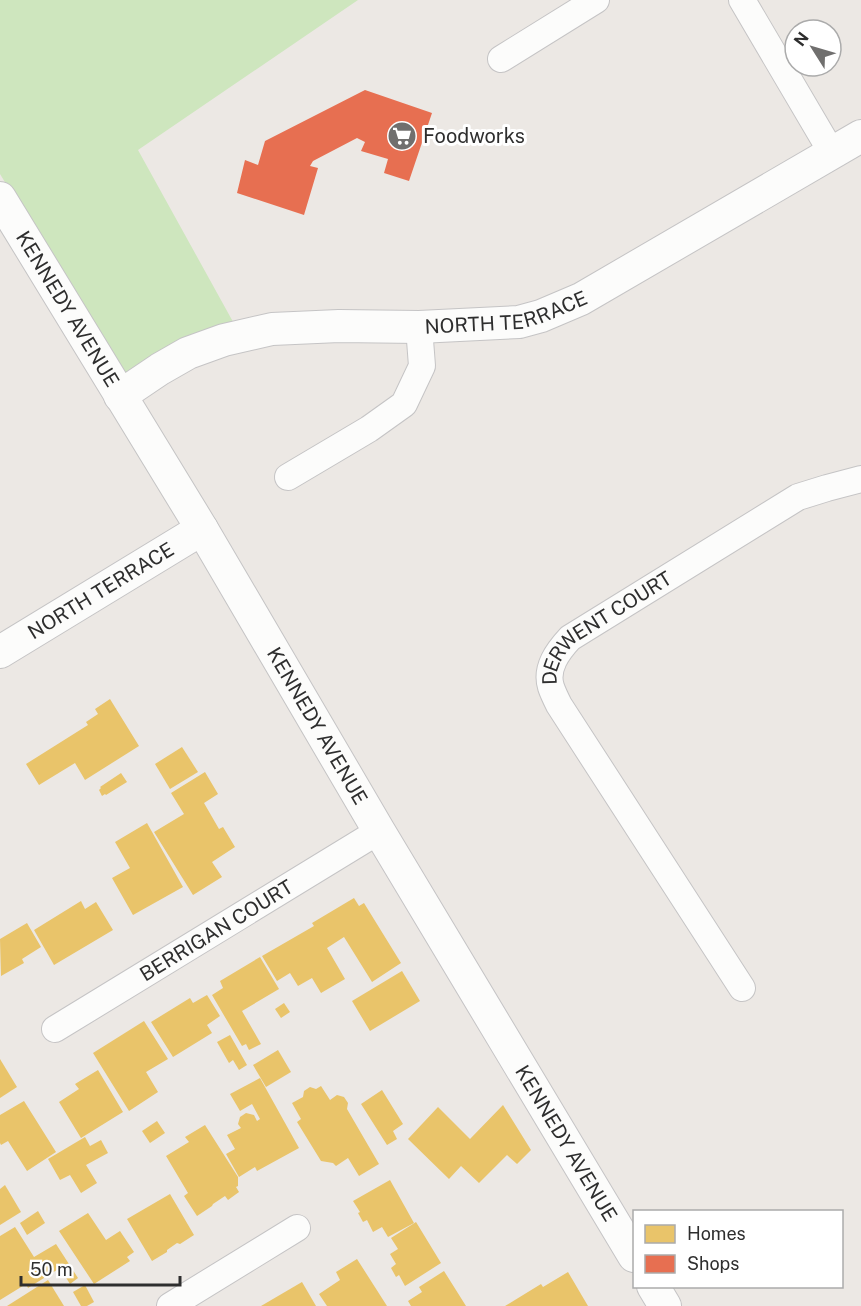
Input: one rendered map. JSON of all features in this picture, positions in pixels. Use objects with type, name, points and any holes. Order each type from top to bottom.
[{"type":"street","points":[[501,59],[596,0]]},
{"type":"street","points":[[742,0],[832,153]]},
{"type":"street","name":"NORTH TERRACE","points":[[120,396],[188,353],[224,340],[272,329],[339,326],[419,327],[519,322],[541,316],[581,299],[861,136]]},
{"type":"street","name":"KENNEDY AVENUE","points":[[0,198],[202,529],[379,831],[633,1254]]},
{"type":"street","points":[[288,477],[369,429],[404,404],[422,366],[419,327]]},
{"type":"street","name":"DERWENT COURT","points":[[742,988],[559,705],[550,685],[551,666],[559,649],[570,638],[798,497],[861,480]]},
{"type":"street","name":"NORTH TERRACE","points":[[0,652],[202,529]]},
{"type":"street","name":"BERRIGAN COURT","points":[[55,1029],[379,831]]},
{"type":"street","points":[[170,1306],[297,1228]]},
{"type":"street","points":[[654,1288],[665,1306]]},
{"type":"green space","points":[[0,0],[358,0],[138,150],[237,329],[125,381],[0,174]]},
{"type":"building: Homes","points":[[110,699],[139,746],[85,780],[75,763],[39,785],[26,764],[88,725],[86,722],[98,714],[95,709]]},
{"type":"building: Homes","points":[[182,747],[198,772],[170,789],[155,764]]},
{"type":"building: Homes","points":[[205,772],[218,794],[204,803],[219,829],[223,827],[235,847],[212,862],[222,877],[193,895],[154,832],[184,814],[171,793]]},
{"type":"building: Homes","points":[[121,773],[127,782],[102,796],[100,787]]},
{"type":"building: Homes","points":[[147,823],[183,887],[133,915],[112,878],[130,868],[115,842]]},
{"type":"building: Homes","points":[[354,898],[359,906],[364,903],[401,963],[372,982],[344,937],[327,948],[345,979],[321,993],[312,978],[298,986],[290,973],[277,981],[262,956],[314,926],[312,923]]},
{"type":"building: Homes","points":[[81,901],[85,909],[96,902],[113,930],[54,965],[34,930]]},
{"type":"building: Homes","points":[[27,923],[41,947],[22,959],[24,963],[1,976],[0,939]]},
{"type":"building: Homes","points":[[260,957],[279,989],[242,1011],[261,1044],[249,1050],[246,1044],[242,1046],[212,995],[223,988],[220,981]]},
{"type":"building: Homes","points":[[402,971],[420,1001],[370,1031],[352,1001]]},
{"type":"building: Homes","points":[[207,995],[220,1016],[207,1025],[212,1033],[173,1057],[151,1022],[190,998],[193,1003]]},
{"type":"building: Homes","points":[[284,1003],[290,1012],[281,1018],[275,1009]]},
{"type":"building: Homes","points":[[144,1021],[168,1059],[146,1072],[158,1092],[129,1111],[93,1053]]},
{"type":"building: Homes","points":[[230,1035],[247,1065],[239,1070],[233,1060],[229,1063],[217,1042]]},
{"type":"building: Homes","points":[[278,1050],[291,1072],[266,1087],[253,1065]]},
{"type":"building: Homes","points":[[0,1059],[17,1087],[0,1098]]},
{"type":"building: Homes","points":[[98,1070],[123,1112],[81,1138],[59,1102],[79,1089],[75,1084]]},
{"type":"building: Homes","points":[[260,1078],[299,1148],[257,1171],[255,1167],[239,1177],[226,1154],[235,1149],[227,1135],[241,1128],[238,1124],[240,1117],[246,1113],[254,1115],[257,1121],[260,1119],[252,1104],[240,1111],[230,1094]]},
{"type":"building: Homes","points":[[321,1086],[330,1100],[337,1095],[344,1097],[348,1103],[347,1109],[379,1164],[359,1176],[348,1158],[336,1166],[333,1163],[321,1161],[297,1122],[301,1119],[292,1103],[303,1097],[304,1091],[310,1087],[316,1089]]},
{"type":"building: Homes","points":[[382,1090],[403,1124],[393,1131],[397,1139],[387,1145],[361,1104]]},
{"type":"building: Homes","points":[[24,1101],[56,1152],[27,1171],[8,1141],[1,1145],[0,1143],[0,1115]]},
{"type":"building: Homes","points":[[503,1105],[531,1150],[517,1164],[507,1155],[479,1183],[461,1166],[449,1179],[408,1139],[438,1107],[470,1139]]},
{"type":"building: Homes","points":[[157,1121],[165,1133],[150,1143],[142,1131]]},
{"type":"building: Homes","points":[[205,1125],[238,1177],[236,1187],[239,1192],[228,1200],[225,1196],[197,1216],[184,1196],[188,1193],[166,1156],[189,1142],[185,1137]]},
{"type":"building: Homes","points":[[85,1137],[90,1146],[101,1140],[108,1153],[86,1165],[97,1183],[81,1193],[70,1175],[60,1180],[48,1159]]},
{"type":"building: Homes","points":[[390,1180],[414,1223],[388,1237],[382,1227],[373,1232],[367,1220],[363,1222],[353,1201]]},
{"type":"building: Homes","points":[[5,1185],[21,1212],[0,1225],[0,1189]]},
{"type":"building: Homes","points":[[170,1194],[194,1235],[180,1244],[177,1243],[152,1261],[127,1219]]},
{"type":"building: Homes","points":[[38,1211],[45,1223],[27,1235],[20,1223]]},
{"type":"building: Homes","points":[[88,1213],[106,1240],[120,1231],[134,1252],[127,1257],[130,1261],[94,1284],[59,1231]]},
{"type":"building: Homes","points":[[416,1222],[441,1263],[405,1286],[399,1275],[396,1277],[391,1268],[396,1264],[390,1254],[398,1249],[391,1238]]},
{"type":"building: Homes","points":[[15,1227],[34,1257],[56,1244],[78,1278],[70,1284],[60,1268],[28,1288],[26,1284],[0,1300],[0,1236]]},
{"type":"building: Homes","points":[[357,1259],[387,1306],[327,1306],[319,1294],[340,1280],[336,1272]]},
{"type":"building: Homes","points":[[444,1271],[466,1306],[411,1306],[408,1301],[422,1292],[419,1287]]},
{"type":"building: Homes","points":[[568,1272],[588,1306],[505,1306],[541,1284],[543,1287]]},
{"type":"building: Homes","points":[[48,1280],[64,1306],[7,1306]]},
{"type":"building: Homes","points":[[302,1282],[316,1306],[261,1306]]},
{"type":"building: Homes","points":[[85,1285],[94,1302],[81,1306],[73,1292]]},
{"type":"building: Shops","points":[[365,90],[432,113],[409,181],[384,173],[388,159],[361,151],[365,142],[357,138],[313,161],[310,166],[318,168],[304,215],[237,193],[245,160],[258,165],[265,141]]},
{"type":"place","name":"Foodworks","points":[[402,136]]}]
